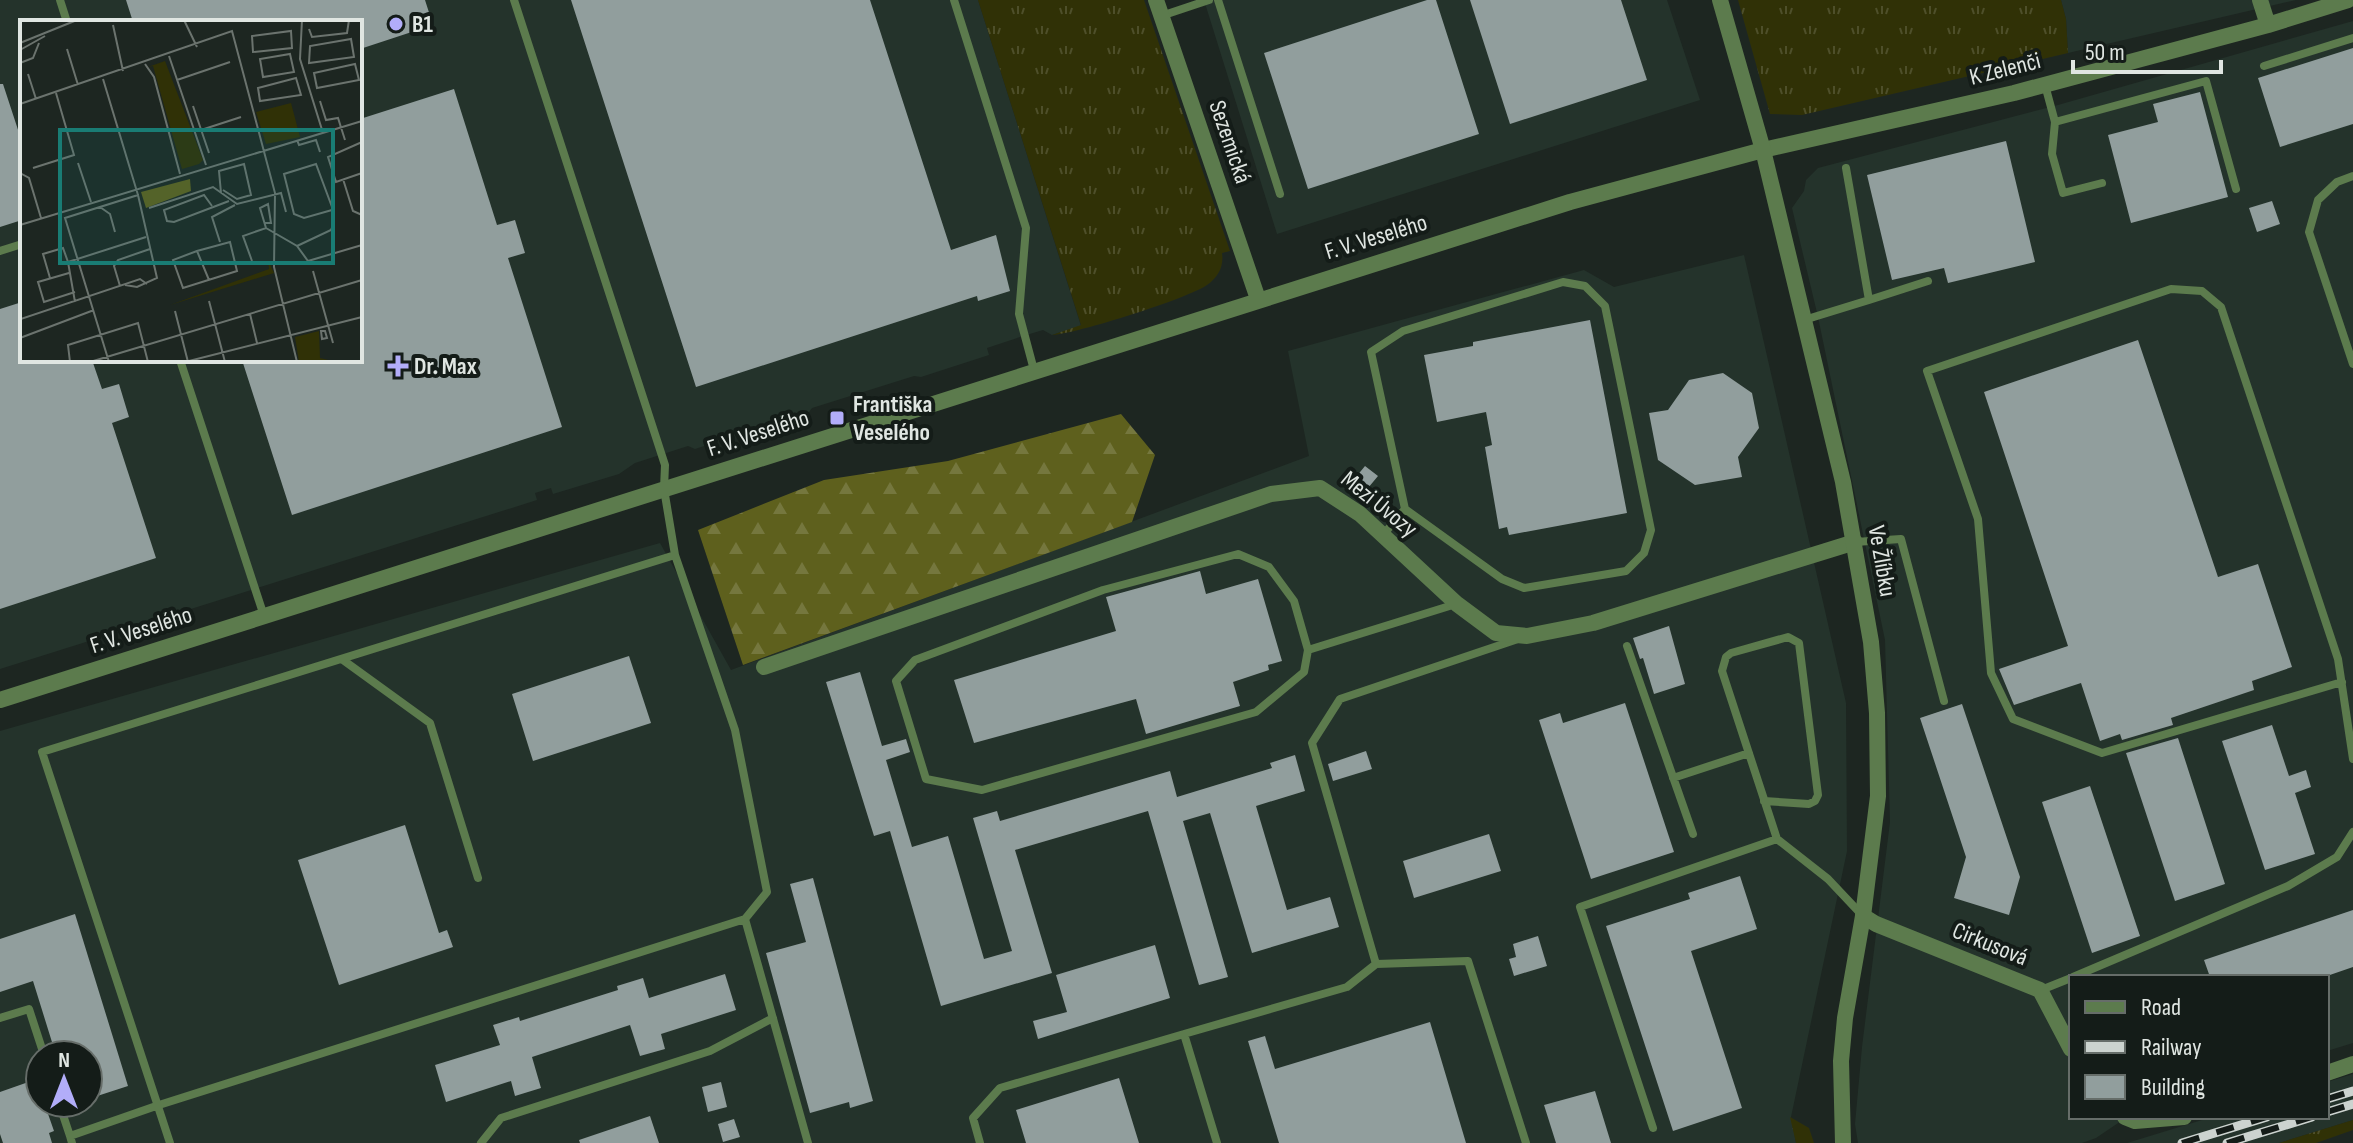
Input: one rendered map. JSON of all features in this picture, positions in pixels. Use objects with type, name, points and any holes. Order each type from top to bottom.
[{"type":"street","name":"Ve Žlíbku","points":[[1720,0],[1763,150],[1804,320],[1855,542],[1871,642],[1877,713],[1878,796],[1863,916],[1845,1018],[1841,1061],[1843,1143]]},
{"type":"street","points":[[2260,0],[2268,25]]},
{"type":"street","name":"K Zelenči","points":[[1763,150],[2045,85],[2268,25],[2348,0]]},
{"type":"street","name":"Sezemická","points":[[1159,8],[1258,299]]},
{"type":"street","name":"F. V. Veselého","points":[[0,700],[1258,299],[1570,202],[1763,150]]},
{"type":"street","name":"Mezi Úvozy","points":[[764,667],[1271,494],[1320,488],[1360,514],[1457,604],[1496,633],[1527,636],[1593,623],[1855,542]]},
{"type":"street","name":"Cirkusová","points":[[1863,916],[2040,990],[2069,1045]]},
{"type":"street","points":[[2329,1072],[2353,1064]]},
{"type":"street","points":[[2130,1119],[2160,1119]]},
{"type":"lane","points":[[60,0],[66,20]]},
{"type":"lane","points":[[64,1119],[71,1140],[159,1105],[745,919],[767,892],[735,730],[675,555],[664,489],[665,465],[514,0]]},
{"type":"lane","points":[[954,0],[1026,228],[1019,314],[1034,370]]},
{"type":"lane","points":[[1159,8],[1209,0]]},
{"type":"lane","points":[[1218,0],[1280,194]]},
{"type":"lane","points":[[2264,66],[2353,38]]},
{"type":"lane","points":[[2055,122],[2206,81],[2236,189]]},
{"type":"lane","points":[[2045,85],[2055,122],[2052,154],[2063,193],[2102,183]]},
{"type":"lane","points":[[1846,168],[1869,300]]},
{"type":"lane","points":[[2353,176],[2337,182],[2318,200],[2309,232],[2353,364]]},
{"type":"lane","points":[[0,251],[20,245]]},
{"type":"lane","points":[[1804,320],[1928,281]]},
{"type":"lane","points":[[1563,282],[1585,286],[1605,306],[1651,530],[1644,553],[1626,571],[1524,588],[1502,579],[1405,509],[1371,352],[1403,331],[1563,282]]},
{"type":"lane","points":[[2342,682],[2102,753],[2013,719],[1991,673],[1978,519],[1927,371],[2171,289],[2202,291],[2221,307],[2338,659],[2342,682],[2353,759]]},
{"type":"lane","points":[[181,362],[264,616]]},
{"type":"lane","points":[[1383,535],[1405,509]]},
{"type":"lane","points":[[1855,542],[1901,539],[1944,701]]},
{"type":"lane","points":[[1238,554],[1269,567],[1294,601],[1308,650],[1304,672],[1256,712],[982,790],[926,779],[896,681],[915,660],[929,654],[1103,590],[1238,554]]},
{"type":"lane","points":[[170,1143],[42,752],[675,555]]},
{"type":"lane","points":[[1308,650],[1457,604]]},
{"type":"lane","points":[[1376,964],[1312,743],[1340,699],[1527,636]]},
{"type":"lane","points":[[1764,801],[1809,804],[1818,795],[1799,643],[1795,639],[1781,638],[1731,653],[1722,664],[1722,671],[1764,801],[1777,839],[1828,879],[1863,916]]},
{"type":"lane","points":[[1627,646],[1693,834]]},
{"type":"lane","points":[[343,660],[430,723],[478,878]]},
{"type":"lane","points":[[1673,778],[1749,753]]},
{"type":"lane","points":[[2079,975],[2288,886],[2337,857],[2353,832]]},
{"type":"lane","points":[[1653,1128],[1580,907],[1777,839]]},
{"type":"lane","points":[[745,919],[808,1143]]},
{"type":"lane","points":[[980,1143],[973,1118],[1000,1088],[1347,987],[1376,964],[1468,961],[1526,1143]]},
{"type":"lane","points":[[2040,990],[2069,979]]},
{"type":"lane","points":[[0,1018],[29,1009],[39,1039]]},
{"type":"lane","points":[[481,1143],[501,1118],[710,1051],[773,1018]]},
{"type":"lane","points":[[1184,1034],[1217,1143]]},
{"type":"shaded area","points":[[0,0],[978,0],[1081,326],[1052,335],[1043,330],[1023,336],[987,348],[989,355],[921,377],[914,376],[812,408],[809,412],[695,449],[688,446],[635,463],[619,474],[553,494],[551,488],[535,493],[537,500],[0,669]]},
{"type":"shaded area","points":[[1204,0],[1667,0],[1700,100],[1277,234]]},
{"type":"shaded area","points":[[2061,0],[2296,0],[2068,53],[2066,19]]},
{"type":"shaded area","points":[[2353,21],[2353,1043],[2329,1050],[2329,975],[2069,975],[2069,1119],[2124,1119],[2096,1138],[2082,1143],[1858,1143],[1855,1124],[1862,1047],[1890,822],[1885,640],[1818,317],[1792,208],[1804,191],[1806,180],[1818,168],[2058,105]]},
{"type":"shaded area","points":[[1744,255],[1846,703],[1847,851],[1791,1117],[1796,1143],[0,1143],[0,731],[660,543],[731,670],[1309,456],[1288,351],[1584,270],[1614,287]]},
{"type":"shaded area","points":[[2353,1074],[2353,1120],[2279,1143],[2127,1143],[2205,1119],[2329,1119],[2329,1081]]},
{"type":"green space","points":[[978,0],[1144,0],[1230,251],[1222,253],[1221,267],[1211,282],[1179,298],[1132,314],[1052,335],[1081,325]]},
{"type":"green space","points":[[1738,0],[2061,0],[2066,19],[2068,53],[1802,115],[1770,114]]},
{"type":"green space","points":[[1121,414],[1155,455],[1132,522],[743,665],[698,530],[824,480],[948,461]]},
{"type":"green space","points":[[1790,1117],[1809,1128],[1814,1143],[1796,1143]]},
{"type":"green space","points":[[2353,1120],[2353,1130],[2316,1143],[2279,1143]]},
{"type":"building","name":"B1","points":[[126,0],[425,0],[433,25],[362,48],[362,20],[132,20]]},
{"type":"building","points":[[571,0],[870,0],[951,250],[996,235],[1010,291],[978,301],[977,296],[696,387]]},
{"type":"building","points":[[1427,0],[1436,0],[1479,134],[1308,189],[1264,53]]},
{"type":"building","points":[[1470,0],[1621,0],[1647,80],[1510,124]]},
{"type":"building","points":[[2353,48],[2353,124],[2280,147],[2258,78]]},
{"type":"building","points":[[0,84],[3,84],[20,136],[20,221],[0,227]]},
{"type":"building","points":[[454,89],[497,225],[515,220],[525,253],[508,258],[562,427],[292,515],[243,362],[362,362],[362,118]]},
{"type":"building","points":[[2200,92],[2228,197],[2131,223],[2108,135],[2158,122],[2153,104]]},
{"type":"building","points":[[2006,141],[2035,262],[1948,283],[1944,268],[1892,280],[1867,175]]},
{"type":"building","points":[[2272,201],[2280,224],[2257,232],[2249,208]]},
{"type":"building","points":[[20,303],[20,362],[93,362],[102,389],[119,384],[129,417],[112,423],[156,558],[0,609],[0,309]]},
{"type":"building","points":[[1590,320],[1627,513],[1509,535],[1507,527],[1499,529],[1485,447],[1492,445],[1486,412],[1437,422],[1424,355],[1473,346],[1473,342]]},
{"type":"building","points":[[2138,340],[2218,577],[2258,564],[2292,667],[2252,681],[2254,690],[2171,718],[2173,725],[2122,740],[2120,734],[2100,741],[2081,683],[2014,705],[1999,669],[2068,646],[1984,392]]},
{"type":"building","points":[[1723,373],[1752,393],[1759,428],[1738,457],[1742,477],[1695,485],[1658,460],[1649,413],[1668,410],[1689,380]]},
{"type":"building","points":[[1365,466],[1378,476],[1368,488],[1356,477]]},
{"type":"building","points":[[1200,571],[1206,594],[1258,579],[1282,661],[1268,665],[1269,670],[1233,682],[1240,706],[1146,734],[1136,699],[974,743],[954,680],[1116,631],[1106,597]]},
{"type":"building","points":[[1669,626],[1685,684],[1654,694],[1633,638]]},
{"type":"building","points":[[629,656],[651,723],[533,761],[512,694]]},
{"type":"building","points":[[860,672],[882,746],[906,739],[910,752],[886,760],[912,847],[948,836],[984,959],[1012,951],[973,818],[997,811],[1000,821],[1170,771],[1177,797],[1272,768],[1270,763],[1295,755],[1305,791],[1256,806],[1287,910],[1330,897],[1339,927],[1252,953],[1210,813],[1183,821],[1228,977],[1199,985],[1148,811],[1015,850],[1052,973],[941,1006],[890,831],[874,836],[826,682]]},
{"type":"building","points":[[1625,703],[1674,852],[1591,879],[1539,720],[1560,713],[1563,723]]},
{"type":"building","points":[[1962,704],[2020,877],[2009,915],[1954,898],[1966,857],[1920,718]]},
{"type":"building","points":[[2272,725],[2289,776],[2306,770],[2311,787],[2295,793],[2315,854],[2265,870],[2222,741]]},
{"type":"building","points":[[2178,738],[2225,884],[2175,901],[2126,753]]},
{"type":"building","points":[[1366,751],[1372,769],[1333,781],[1328,764]]},
{"type":"building","points":[[2090,786],[2140,936],[2092,953],[2042,802]]},
{"type":"building","points":[[405,825],[439,933],[447,930],[453,947],[339,985],[298,860]]},
{"type":"building","points":[[1489,834],[1501,871],[1414,898],[1403,861]]},
{"type":"building","points":[[1740,876],[1757,929],[1691,951],[1742,1108],[1673,1131],[1606,926],[1690,899],[1688,893]]},
{"type":"building","points":[[813,878],[873,1101],[850,1108],[849,1102],[810,1113],[766,953],[806,942],[790,884]]},
{"type":"building","points":[[2353,910],[2353,967],[2329,975],[2209,975],[2204,960]]},
{"type":"building","points":[[75,914],[128,1086],[104,1094],[104,1039],[51,1039],[33,981],[0,992],[0,939]]},
{"type":"building","points":[[1538,936],[1547,966],[1514,976],[1509,959],[1516,957],[1513,944]]},
{"type":"building","points":[[1155,945],[1170,998],[1038,1039],[1033,1021],[1067,1012],[1056,975]]},
{"type":"building","points":[[725,974],[736,1010],[661,1034],[665,1049],[640,1056],[630,1025],[532,1057],[541,1088],[515,1096],[511,1081],[446,1102],[435,1065],[500,1045],[493,1025],[519,1017],[520,1021],[618,990],[617,986],[643,978],[649,998]]},
{"type":"building","points":[[1430,1022],[1466,1143],[1279,1143],[1248,1041],[1265,1036],[1275,1069]]},
{"type":"building","points":[[1119,1078],[1139,1143],[1026,1143],[1016,1110]]},
{"type":"building","points":[[721,1082],[727,1107],[708,1112],[702,1087]]},
{"type":"building","points":[[24,1084],[24,1119],[50,1119],[54,1131],[49,1133],[52,1143],[3,1143],[0,1134],[0,1092]]},
{"type":"building","points":[[1595,1091],[1611,1143],[1556,1143],[1544,1105]]},
{"type":"building","points":[[650,1116],[659,1143],[580,1143],[579,1140]]},
{"type":"building","points":[[734,1119],[740,1137],[723,1142],[718,1124]]},
{"type":"railway","points":[[2329,1098],[2353,1091]]},
{"type":"railway","points":[[2329,1111],[2353,1104]]},
{"type":"railway","points":[[2182,1143],[2260,1119]]},
{"type":"railway","points":[[2227,1143],[2305,1119]]},
{"type":"place","name":"B1","points":[[396,24]]},
{"type":"place","name":"Dr. Max","points":[[398,366]]},
{"type":"place","name":"Františka Veselého","points":[[837,418]]}]
